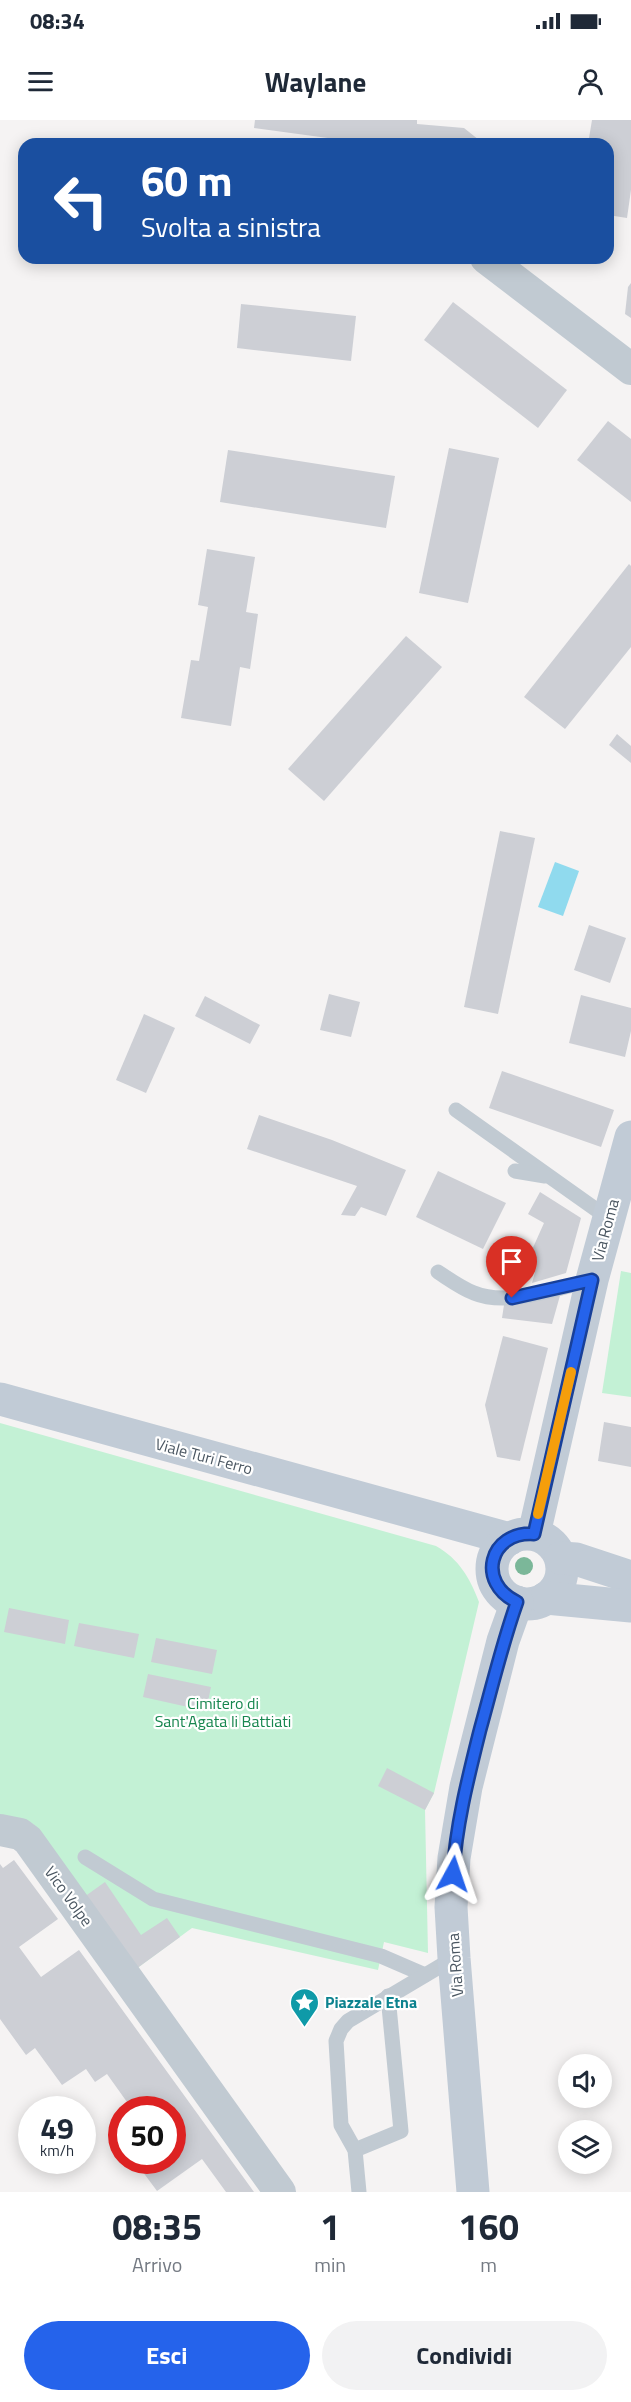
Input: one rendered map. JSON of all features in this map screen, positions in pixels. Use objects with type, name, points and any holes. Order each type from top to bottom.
[{"type":"main road","name":"Via Roma","points":[[522,1537],[631,1137]]},
{"type":"main road","name":"Viale Turi Ferro","points":[[0,1399],[408,1511],[522,1537]]},
{"type":"main road","points":[[408,1511],[471,1552],[493,1575],[501,1592],[532,1600],[631,1606]]},
{"type":"main road","points":[[493,1575],[494,1558],[503,1544],[522,1537],[551,1543],[561,1558],[559,1585],[532,1600]]},
{"type":"main road","points":[[561,1558],[582,1561],[631,1577]]},
{"type":"main road","name":"Via Roma","points":[[470,2192],[451,1907],[454,1858],[459,1821],[503,1641],[532,1600]]},
{"type":"street","points":[[494,264],[631,369]]},
{"type":"street","name":"Vico Volpe","points":[[0,1830],[20,1834],[28,1840],[280,2192]]},
{"type":"lane","points":[[456,1110],[608,1218]]},
{"type":"lane","points":[[515,1171],[548,1176]]},
{"type":"lane","points":[[438,1272],[474,1293],[492,1298],[512,1298],[592,1280]]},
{"type":"lane","points":[[85,1857],[153,1899],[381,1956],[424,1975]]},
{"type":"lane","points":[[359,2192],[355,2150],[341,2126],[336,2041],[341,2029],[348,2021],[454,1958]]},
{"type":"lane","points":[[355,2150],[401,2131],[388,1996]]},
{"type":"green space","points":[[621,1271],[631,1273],[631,1397],[602,1393]]},
{"type":"green space","name":"Cimitero di Sant'Agata li Battiati","points":[[0,1423],[436,1546],[457,1563],[468,1577],[479,1602],[434,1793],[425,1810],[428,1953],[384,1942],[378,1970],[192,1928],[136,1969],[33,1824],[0,1815]]},
{"type":"water","points":[[555,862],[579,871],[563,916],[538,907]]},
{"type":"building","points":[[255,120],[417,120],[417,124],[464,128],[476,138],[328,138],[254,128]]},
{"type":"building","points":[[592,120],[631,120],[631,190],[627,218],[614,216],[614,138],[589,138]]},
{"type":"building","points":[[631,283],[631,318],[625,314],[628,287]]},
{"type":"building","points":[[453,302],[567,390],[538,428],[424,340]]},
{"type":"building","points":[[241,304],[356,316],[351,361],[237,348]]},
{"type":"building","points":[[608,421],[631,439],[631,502],[577,460]]},
{"type":"building","points":[[449,448],[499,458],[468,603],[419,593]]},
{"type":"building","points":[[228,450],[395,476],[386,528],[220,502]]},
{"type":"building","points":[[207,549],[255,557],[246,612],[258,614],[250,669],[240,667],[231,726],[181,718],[191,660],[199,661],[208,607],[198,605]]},
{"type":"building","points":[[629,564],[631,566],[631,647],[565,729],[524,697]]},
{"type":"building","points":[[406,636],[442,667],[324,801],[288,769]]},
{"type":"building","points":[[617,734],[631,746],[631,763],[609,745]]},
{"type":"building","points":[[500,831],[535,838],[498,1014],[464,1007]]},
{"type":"building","points":[[589,925],[626,938],[610,983],[574,970]]},
{"type":"building","points":[[329,994],[360,1002],[351,1037],[320,1030]]},
{"type":"building","points":[[581,995],[631,1008],[631,1031],[625,1057],[569,1043]]},
{"type":"building","points":[[205,996],[260,1025],[250,1044],[195,1016]]},
{"type":"building","points":[[144,1014],[175,1028],[146,1093],[116,1080]]},
{"type":"building","points":[[502,1071],[614,1110],[601,1147],[489,1108]]},
{"type":"building","points":[[259,1115],[332,1140],[406,1170],[386,1216],[361,1207],[355,1216],[341,1215],[357,1186],[247,1149]]},
{"type":"building","points":[[438,1171],[506,1203],[483,1249],[416,1217]]},
{"type":"building","points":[[540,1192],[581,1218],[566,1273],[532,1283],[537,1265],[527,1261],[544,1223],[528,1214]]},
{"type":"building","points":[[561,1292],[552,1324],[502,1318],[504,1305]]},
{"type":"building","points":[[503,1336],[548,1348],[520,1461],[497,1457],[485,1405]]},
{"type":"building","points":[[604,1422],[631,1427],[631,1467],[598,1461]]},
{"type":"building","points":[[9,1608],[69,1620],[65,1644],[4,1632]]},
{"type":"building","points":[[79,1623],[139,1634],[134,1658],[74,1646]]},
{"type":"building","points":[[156,1638],[217,1650],[212,1674],[151,1662]]},
{"type":"building","points":[[148,1674],[211,1687],[206,1711],[143,1697]]},
{"type":"building","points":[[387,1768],[434,1793],[425,1810],[378,1786]]},
{"type":"building","points":[[14,1860],[58,1919],[19,1947],[41,1977],[79,1950],[185,2096],[123,2096],[107,2074],[95,2082],[86,2069],[62,2085],[35,2048],[26,2055],[0,2019],[0,1864],[3,1868]]},
{"type":"building","points":[[105,1882],[141,1935],[167,1918],[180,1937],[136,1969],[84,1897]]},
{"type":"building","points":[[186,2098],[254,2192],[226,2192],[202,2159],[186,2170]]},
{"type":"building","points":[[144,2174],[181,2174],[157,2191]]},
{"type":"slow traffic","points":[[538,1514],[571,1372]]},
{"type":"place","name":"Piazzale Etna","points":[[304,2028]]},
{"type":"route","points":[[453,1874],[459,1821],[466,1787],[503,1641],[517,1602],[501,1592],[496,1584],[492,1566],[503,1544],[517,1535],[534,1534],[592,1280],[512,1298]]}]
